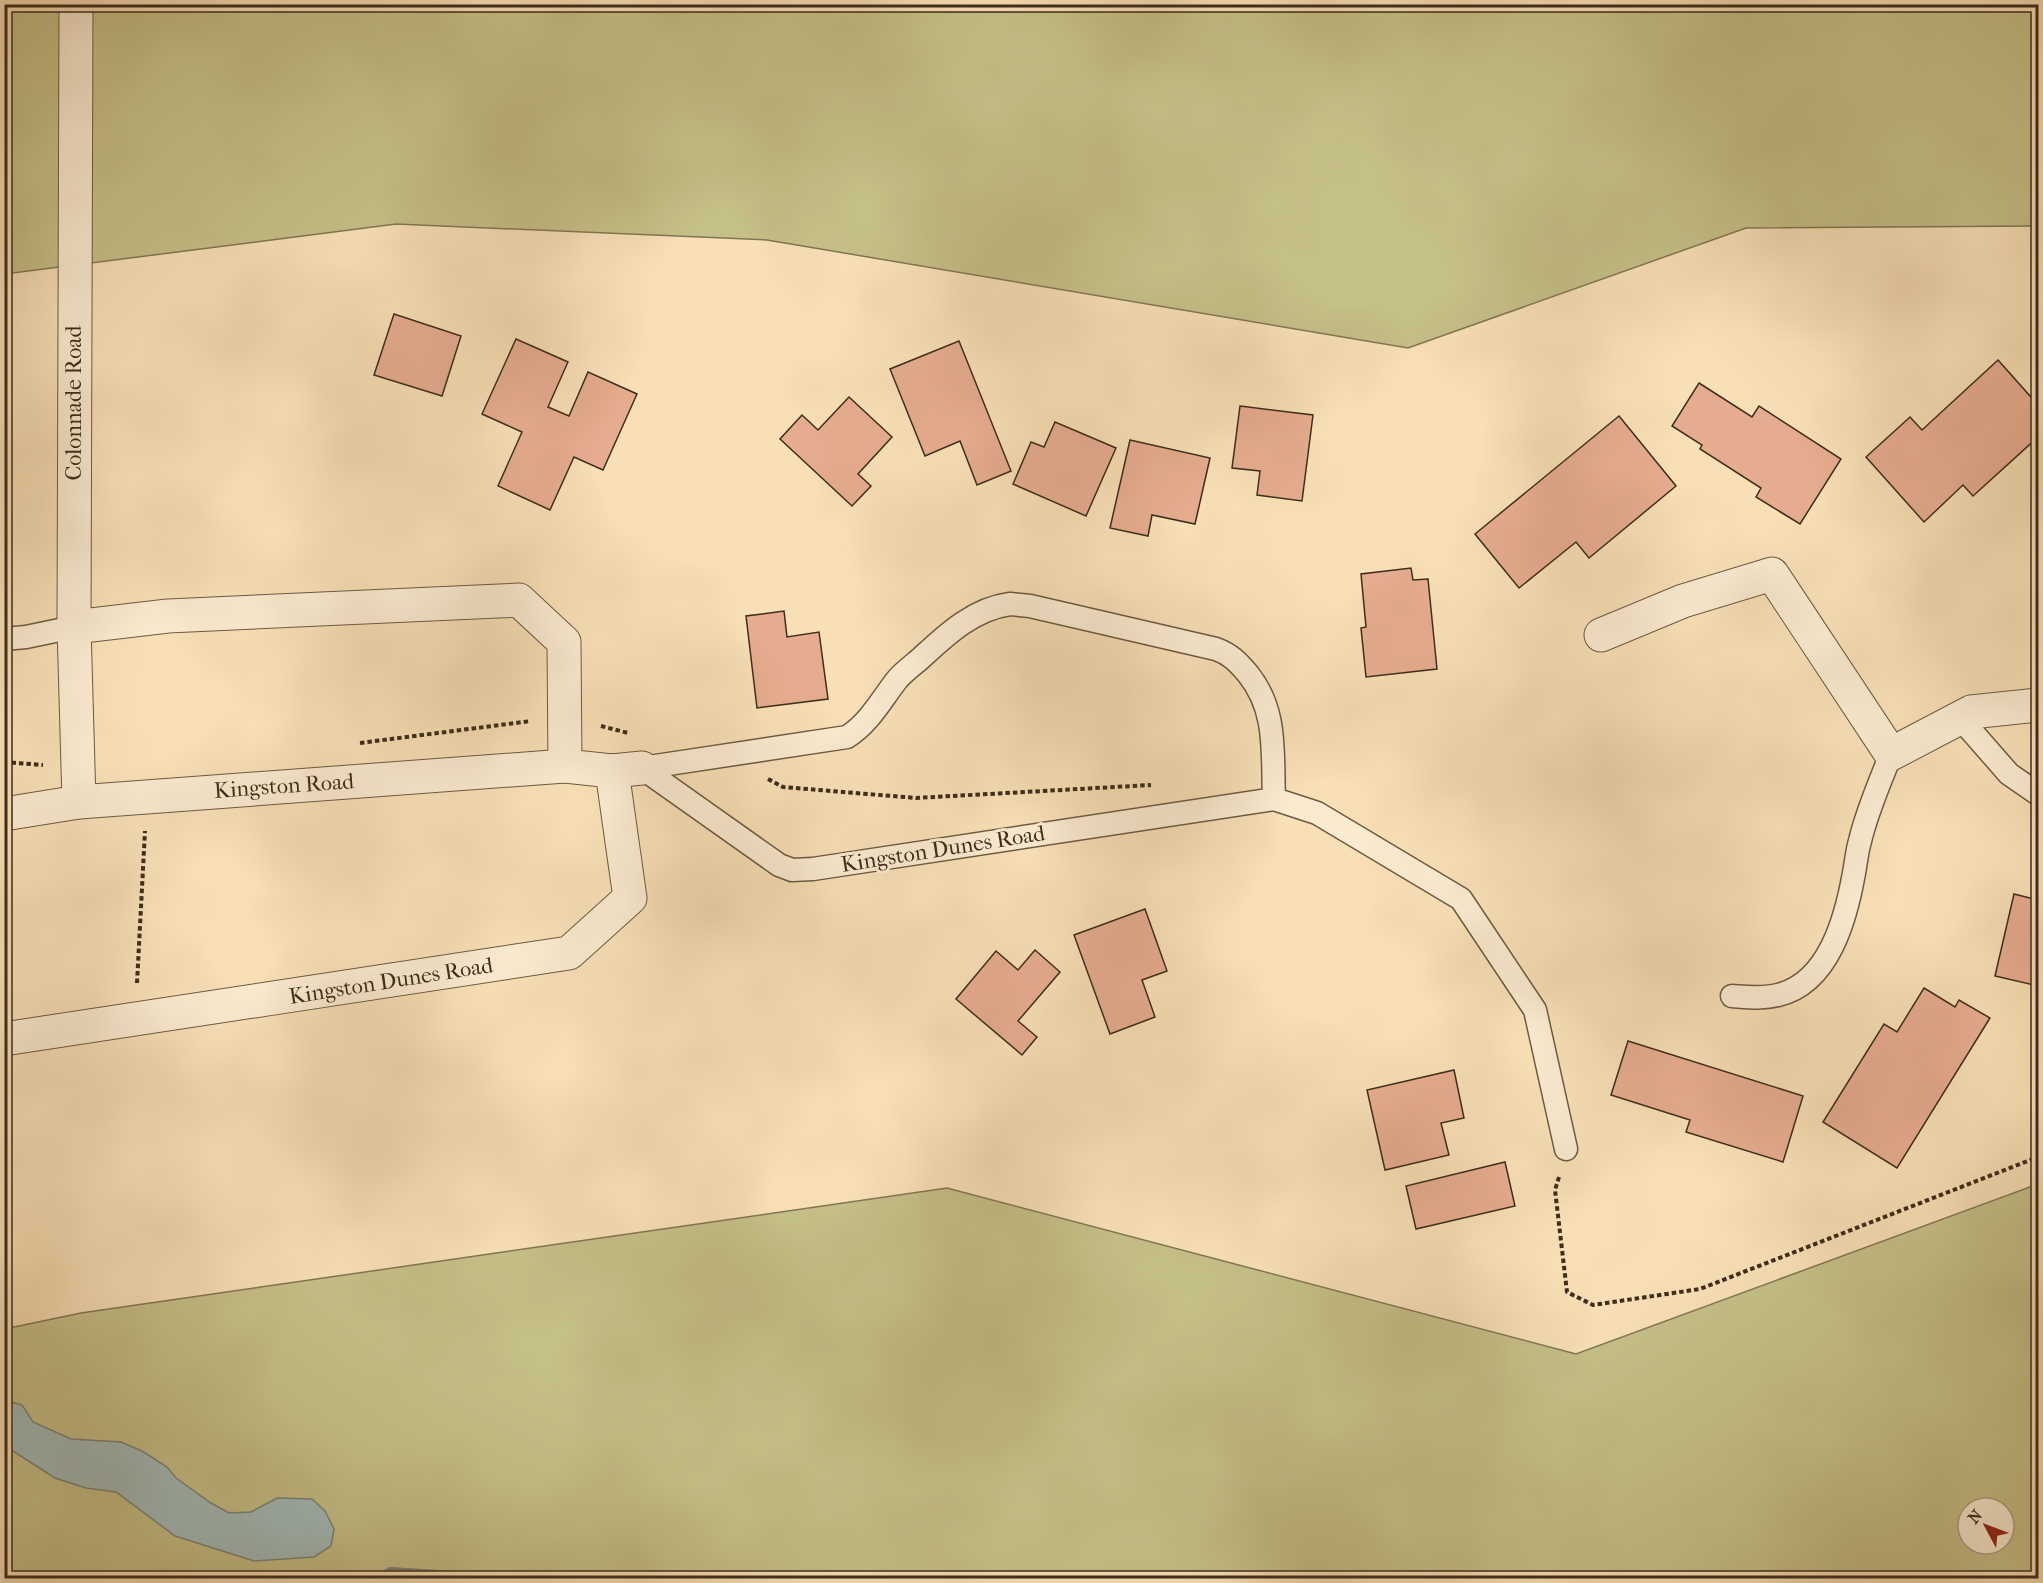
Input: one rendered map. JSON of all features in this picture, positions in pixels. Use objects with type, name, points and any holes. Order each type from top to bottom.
[{"type":"street","name":"Colonnade Road","points":[[76,4],[74,627],[79,801]]},
{"type":"street","points":[[1601,635],[1683,601],[1772,574],[1891,754],[1971,711],[2038,705]]},
{"type":"street","points":[[74,627],[168,616],[519,600],[564,642],[565,766]]},
{"type":"street","name":"Kingston Dunes Road","points":[[4,1039],[569,953],[630,898],[627,770],[565,766]]},
{"type":"street","name":"Kingston Road","points":[[4,814],[79,801],[565,766]]},
{"type":"lane","name":"Kingston Dunes Road","points":[[627,770],[820,743],[847,737],[860,729],[872,716],[897,680],[945,636],[970,618],[993,606],[1010,604],[1030,606],[1225,652],[1237,661],[1257,686],[1265,702],[1270,718],[1274,799]]},
{"type":"lane","points":[[4,639],[74,627]]},
{"type":"lane","points":[[1960,718],[2009,774],[2038,794]]},
{"type":"lane","points":[[1732,996],[1779,995],[1798,987],[1812,976],[1823,961],[1844,916],[1859,841],[1891,754]]},
{"type":"lane","name":"Kingston Dunes Road","points":[[627,770],[779,865],[792,870],[813,869],[1274,799],[1317,813],[1461,899],[1535,1011],[1566,1149]]},
{"type":"path","points":[[135,1019],[147,796]]},
{"type":"path","points":[[1566,1149],[1555,1190],[1567,1292],[1593,1305],[1700,1289],[2038,1156]]},
{"type":"shaded area","points":[[4,5],[2038,5],[2038,226],[1746,228],[1408,348],[767,240],[396,224],[5,274]]},
{"type":"shaded area","points":[[2038,1184],[2038,1578],[830,1578],[821,1576],[804,1578],[5,1578],[4,1329],[81,1313],[947,1188],[1576,1354]]},
{"type":"water","points":[[4,1400],[22,1405],[33,1422],[71,1439],[121,1442],[142,1451],[167,1467],[176,1478],[211,1503],[229,1513],[251,1512],[277,1498],[312,1499],[325,1511],[334,1529],[331,1546],[314,1557],[254,1561],[175,1536],[116,1492],[86,1488],[55,1478],[5,1446]]},
{"type":"building","points":[[394,314],[461,336],[442,396],[374,375]]},
{"type":"building","points":[[516,339],[568,362],[548,407],[569,416],[588,372],[637,394],[603,470],[574,457],[550,510],[498,486],[522,432],[482,414]]},
{"type":"building","points":[[959,341],[1011,471],[977,485],[960,441],[925,456],[890,369]]},
{"type":"building","points":[[1998,360],[2038,405],[2038,437],[1973,496],[1963,485],[1924,522],[1866,457],[1910,417],[1922,430]]},
{"type":"building","points":[[1699,383],[1752,417],[1759,406],[1841,459],[1800,524],[1756,497],[1761,488],[1700,449],[1702,445],[1672,426]]},
{"type":"building","points":[[849,397],[892,437],[858,474],[871,486],[852,506],[780,439],[802,415],[818,430]]},
{"type":"building","points":[[1240,406],[1313,415],[1302,501],[1257,495],[1260,471],[1232,468]]},
{"type":"building","points":[[1619,416],[1676,486],[1589,558],[1576,542],[1519,588],[1475,534]]},
{"type":"building","points":[[1055,422],[1116,448],[1086,516],[1013,484],[1031,442],[1044,447]]},
{"type":"building","points":[[1130,440],[1210,458],[1195,524],[1152,515],[1148,536],[1110,528]]},
{"type":"building","points":[[1411,568],[1413,580],[1428,579],[1437,669],[1366,677],[1361,628],[1366,627],[1361,574]]},
{"type":"building","points":[[784,611],[787,637],[819,632],[828,699],[757,708],[746,616]]},
{"type":"building","points":[[2014,894],[2038,900],[2038,986],[1995,976]]},
{"type":"building","points":[[1145,909],[1167,971],[1142,980],[1155,1017],[1110,1034],[1074,935]]},
{"type":"building","points":[[1035,950],[1060,972],[1018,1021],[1037,1037],[1022,1055],[956,999],[996,951],[1018,970]]},
{"type":"building","points":[[1924,988],[1955,1007],[1959,1000],[1990,1018],[1897,1168],[1823,1122],[1884,1024],[1897,1032]]},
{"type":"building","points":[[1628,1041],[1803,1096],[1783,1162],[1686,1132],[1690,1120],[1611,1095]]},
{"type":"building","points":[[1454,1070],[1464,1118],[1441,1123],[1449,1155],[1385,1170],[1367,1090]]},
{"type":"building","points":[[1505,1162],[1515,1206],[1416,1229],[1406,1186]]},
{"type":"waterway","points":[[380,1578],[391,1572],[486,1578]]}]
